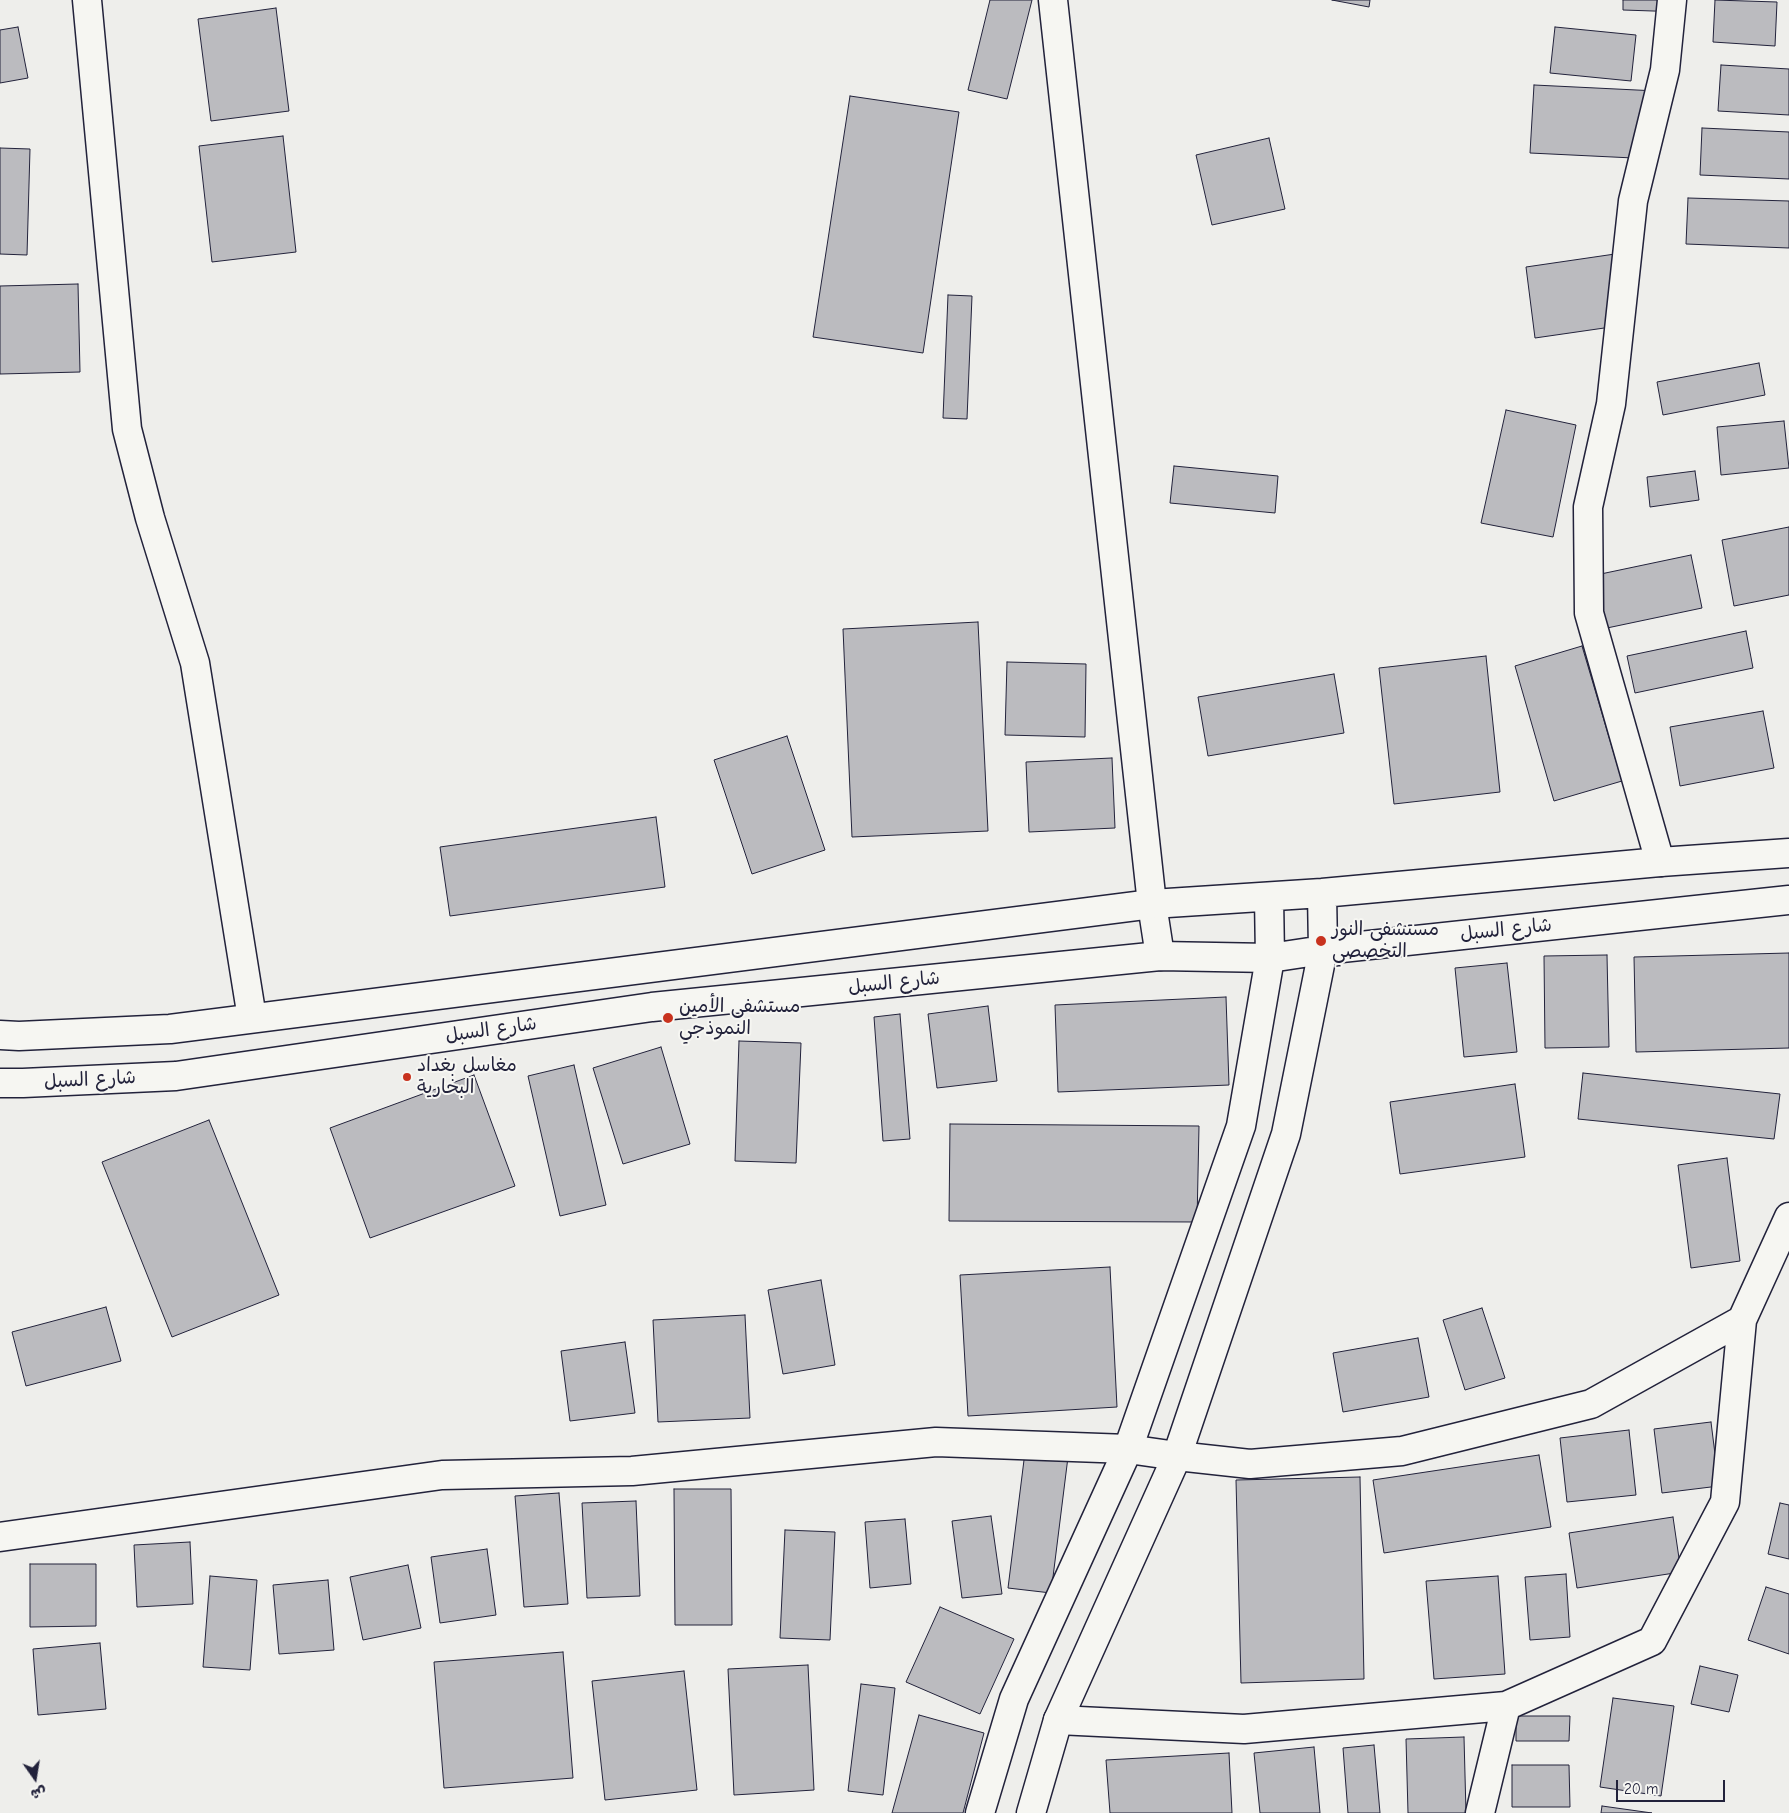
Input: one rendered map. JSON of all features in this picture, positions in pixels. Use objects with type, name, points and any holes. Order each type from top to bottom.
[{"type":"street","points":[[88,0],[127,429],[150,518],[196,663],[252,1018]]},
{"type":"street","points":[[1053,0],[1152,904],[1160,956]]},
{"type":"street","points":[[1660,862],[1589,613],[1588,507],[1611,404],[1633,201],[1665,70],[1672,0]]},
{"type":"street","points":[[0,1035],[19,1036],[170,1029],[1152,904],[1322,893],[1660,862],[1789,853]]},
{"type":"street","points":[[1031,1813],[1058,1720],[1177,1456],[1286,1134],[1323,950],[1322,893]]},
{"type":"street","points":[[980,1813],[1014,1699],[1128,1449],[1241,1126],[1270,958],[1268,897]]},
{"type":"street","name":"شارع السبل","points":[[0,1083],[176,1076],[652,1006],[1160,956],[1270,958],[1323,950],[1789,900]]},
{"type":"street","points":[[1058,1720],[1244,1729],[1506,1706],[1652,1641],[1725,1502],[1742,1320],[1789,1217]]},
{"type":"street","points":[[0,1537],[442,1475],[632,1471],[936,1442],[1128,1449],[1250,1464],[1402,1451],[1592,1404],[1742,1320]]},
{"type":"street","points":[[1480,1813],[1506,1706]]},
{"type":"building","points":[[990,0],[1032,0],[1007,99],[968,90]]},
{"type":"building","points":[[1332,0],[1370,0],[1369,7]]},
{"type":"building","points":[[1623,0],[1683,0],[1683,12],[1623,10]]},
{"type":"building","points":[[1715,0],[1777,2],[1775,46],[1713,42]]},
{"type":"building","points":[[276,8],[289,111],[211,121],[198,19]]},
{"type":"building","points":[[18,27],[28,78],[0,83],[0,30]]},
{"type":"building","points":[[1555,27],[1636,35],[1631,81],[1550,73]]},
{"type":"building","points":[[1721,65],[1789,69],[1789,115],[1718,111]]},
{"type":"building","points":[[1534,85],[1657,91],[1654,159],[1530,153]]},
{"type":"building","points":[[850,96],[959,112],[923,353],[813,337]]},
{"type":"building","points":[[1702,128],[1789,132],[1789,179],[1700,175]]},
{"type":"building","points":[[283,136],[296,252],[212,262],[199,146]]},
{"type":"building","points":[[1269,138],[1285,209],[1212,225],[1196,155]]},
{"type":"building","points":[[0,148],[30,149],[27,255],[0,254]]},
{"type":"building","points":[[1688,198],[1789,201],[1789,248],[1686,244]]},
{"type":"building","points":[[1615,254],[1625,325],[1535,338],[1526,267]]},
{"type":"building","points":[[78,284],[80,372],[0,374],[0,286]]},
{"type":"building","points":[[948,295],[972,296],[967,419],[943,418]]},
{"type":"building","points":[[1759,363],[1765,395],[1663,415],[1657,382]]},
{"type":"building","points":[[1506,410],[1576,425],[1553,537],[1481,523]]},
{"type":"building","points":[[1784,421],[1789,468],[1721,475],[1717,427]]},
{"type":"building","points":[[1174,466],[1278,476],[1275,513],[1170,503]]},
{"type":"building","points":[[1695,471],[1699,500],[1650,507],[1647,477]]},
{"type":"building","points":[[1789,527],[1789,595],[1734,606],[1722,540]]},
{"type":"building","points":[[1691,555],[1702,608],[1607,628],[1596,575]]},
{"type":"building","points":[[978,622],[988,831],[852,837],[843,629]]},
{"type":"building","points":[[1746,631],[1753,668],[1635,693],[1627,656]]},
{"type":"building","points":[[1582,646],[1622,781],[1554,801],[1515,666]]},
{"type":"building","points":[[1486,656],[1500,792],[1394,804],[1379,668]]},
{"type":"building","points":[[1007,662],[1086,664],[1085,737],[1005,735]]},
{"type":"building","points":[[1334,674],[1344,733],[1208,756],[1198,697]]},
{"type":"building","points":[[1763,711],[1774,768],[1680,786],[1670,727]]},
{"type":"building","points":[[787,736],[825,850],[752,874],[714,760]]},
{"type":"building","points":[[1112,758],[1115,828],[1029,832],[1026,762]]},
{"type":"building","points":[[656,817],[665,887],[450,916],[440,847]]},
{"type":"building","points":[[1789,953],[1789,1048],[1636,1052],[1634,957]]},
{"type":"building","points":[[1607,955],[1609,1047],[1545,1048],[1544,956]]},
{"type":"building","points":[[1507,963],[1517,1052],[1464,1057],[1455,968]]},
{"type":"building","points":[[1226,997],[1229,1085],[1058,1092],[1055,1005]]},
{"type":"building","points":[[988,1006],[997,1081],[937,1088],[928,1014]]},
{"type":"building","points":[[900,1014],[910,1139],[883,1141],[874,1017]]},
{"type":"building","points":[[739,1041],[801,1043],[796,1163],[735,1161]]},
{"type":"building","points":[[661,1047],[690,1144],[623,1164],[593,1068]]},
{"type":"building","points":[[574,1065],[606,1205],[560,1216],[528,1076]]},
{"type":"building","points":[[1583,1073],[1780,1094],[1774,1139],[1578,1119]]},
{"type":"building","points":[[474,1075],[515,1186],[370,1238],[330,1128]]},
{"type":"building","points":[[1515,1084],[1525,1157],[1400,1174],[1390,1102]]},
{"type":"building","points":[[209,1120],[279,1295],[172,1337],[102,1162]]},
{"type":"building","points":[[950,1124],[1199,1126],[1197,1222],[949,1221]]},
{"type":"building","points":[[1727,1158],[1740,1261],[1691,1268],[1678,1165]]},
{"type":"building","points":[[1110,1267],[1117,1407],[968,1416],[960,1275]]},
{"type":"building","points":[[821,1280],[835,1365],[783,1374],[768,1290]]},
{"type":"building","points":[[106,1307],[121,1361],[26,1386],[12,1332]]},
{"type":"building","points":[[1482,1308],[1505,1378],[1465,1390],[1443,1320]]},
{"type":"building","points":[[745,1315],[750,1418],[658,1422],[653,1320]]},
{"type":"building","points":[[1418,1338],[1429,1397],[1343,1412],[1333,1353]]},
{"type":"building","points":[[625,1342],[635,1413],[570,1421],[561,1351]]},
{"type":"building","points":[[1711,1422],[1719,1486],[1662,1493],[1654,1429]]},
{"type":"building","points":[[1629,1430],[1636,1495],[1567,1502],[1560,1438]]},
{"type":"building","points":[[1025,1452],[1068,1457],[1051,1593],[1008,1588]]},
{"type":"building","points":[[1539,1455],[1551,1527],[1384,1553],[1373,1480]]},
{"type":"building","points":[[1360,1477],[1364,1679],[1241,1683],[1236,1480]]},
{"type":"building","points":[[674,1489],[731,1489],[732,1625],[675,1625]]},
{"type":"building","points":[[559,1493],[568,1604],[524,1607],[515,1496]]},
{"type":"building","points":[[636,1501],[640,1596],[587,1598],[582,1503]]},
{"type":"building","points":[[1780,1503],[1789,1505],[1789,1559],[1768,1554]]},
{"type":"building","points":[[991,1516],[1002,1594],[962,1598],[952,1521]]},
{"type":"building","points":[[1673,1517],[1681,1572],[1577,1588],[1569,1533]]},
{"type":"building","points":[[905,1519],[911,1584],[870,1588],[865,1522]]},
{"type":"building","points":[[785,1530],[835,1532],[830,1640],[780,1638]]},
{"type":"building","points":[[190,1542],[193,1604],[137,1607],[134,1545]]},
{"type":"building","points":[[487,1549],[496,1615],[440,1623],[431,1557]]},
{"type":"building","points":[[30,1564],[96,1564],[96,1626],[30,1627]]},
{"type":"building","points":[[408,1565],[421,1628],[363,1640],[350,1577]]},
{"type":"building","points":[[1566,1574],[1570,1637],[1530,1640],[1525,1577]]},
{"type":"building","points":[[210,1576],[257,1580],[250,1670],[203,1667]]},
{"type":"building","points":[[1498,1576],[1505,1674],[1434,1679],[1426,1581]]},
{"type":"building","points":[[328,1580],[334,1650],[279,1654],[273,1585]]},
{"type":"building","points":[[1766,1587],[1789,1594],[1789,1654],[1748,1640]]},
{"type":"building","points":[[940,1607],[1014,1639],[980,1714],[906,1682]]},
{"type":"building","points":[[100,1643],[106,1709],[38,1715],[33,1649]]},
{"type":"building","points":[[563,1652],[573,1778],[444,1788],[434,1662]]},
{"type":"building","points":[[808,1665],[814,1790],[734,1795],[728,1669]]},
{"type":"building","points":[[1700,1666],[1738,1675],[1729,1712],[1691,1704]]},
{"type":"building","points":[[684,1671],[697,1790],[605,1800],[592,1681]]},
{"type":"building","points":[[861,1684],[895,1688],[883,1795],[848,1791]]},
{"type":"building","points":[[1613,1698],[1674,1706],[1661,1796],[1600,1787]]},
{"type":"building","points":[[919,1715],[984,1733],[963,1813],[892,1813]]},
{"type":"building","points":[[1516,1716],[1570,1716],[1569,1741],[1516,1741]]},
{"type":"building","points":[[1464,1737],[1466,1813],[1408,1813],[1406,1739]]},
{"type":"building","points":[[1374,1745],[1380,1813],[1348,1813],[1343,1748]]},
{"type":"building","points":[[1314,1747],[1320,1813],[1260,1813],[1254,1753]]},
{"type":"building","points":[[1229,1753],[1232,1813],[1110,1813],[1106,1760]]},
{"type":"building","points":[[1512,1765],[1569,1765],[1570,1807],[1512,1807]]},
{"type":"building","points":[[1602,1806],[1652,1813],[1601,1813]]},
{"type":"place","name":"مستشفى النور التخصصي","points":[[1321,941]]},
{"type":"place","name":"مستشفى الأمين النموذجي","points":[[668,1018]]},
{"type":"place","name":"مغاسل بغداد البخارية","points":[[407,1077]]}]
